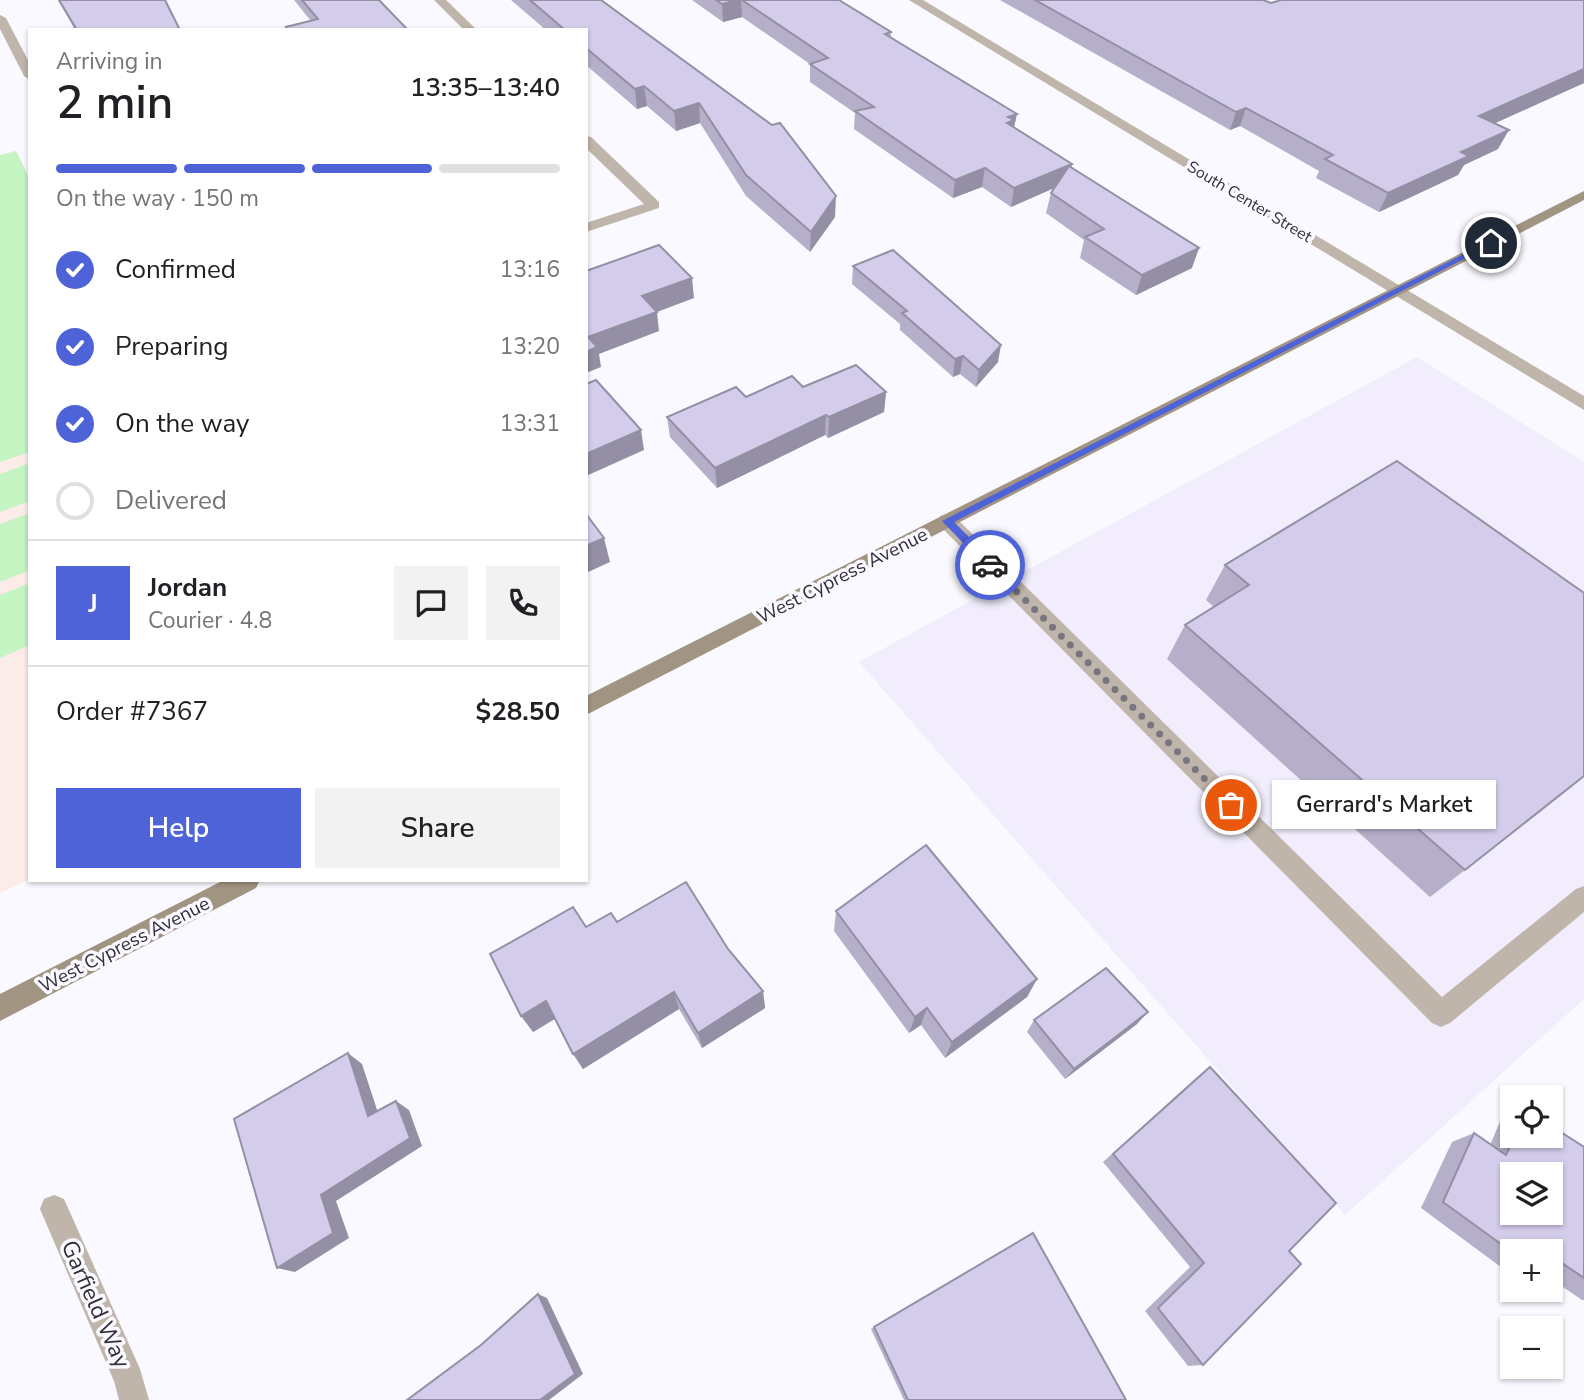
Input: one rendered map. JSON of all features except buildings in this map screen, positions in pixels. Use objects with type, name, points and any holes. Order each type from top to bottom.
[{"type":"main road","name":"West Cypress Avenue","points":[[588,705],[1584,195]]},
{"type":"main road","name":"West Cypress Avenue","points":[[0,1008],[244,882]]},
{"type":"street","points":[[440,0],[469,28]]},
{"type":"street","name":"South Center Street","points":[[915,0],[1584,404]]},
{"type":"street","points":[[0,18],[28,72]]},
{"type":"street","points":[[588,142],[654,205],[588,227]]},
{"type":"street","points":[[947,521],[1441,1014],[1584,897]]},
{"type":"street","name":"Garfield Way","points":[[54,1209],[130,1380],[134,1400]]},
{"type":"shaded area","points":[[16,151],[28,176],[28,880],[0,893],[0,155]]},
{"type":"shaded area","points":[[1417,357],[1584,462],[1584,999],[1345,1215],[859,662]]},
{"type":"green space","points":[[16,151],[28,176],[28,453],[0,462],[0,155]]},
{"type":"green space","points":[[28,464],[28,502],[0,512],[0,474]]},
{"type":"green space","points":[[28,514],[28,571],[0,582],[0,524]]},
{"type":"green space","points":[[28,584],[28,646],[0,658],[0,595]]},
{"type":"way so far","points":[[990,565],[1231,805]]},
{"type":"place","name":"Gerrard's Market","points":[[1231,805]]},
{"type":"route","points":[[990,565],[947,521],[1491,243]]}]
